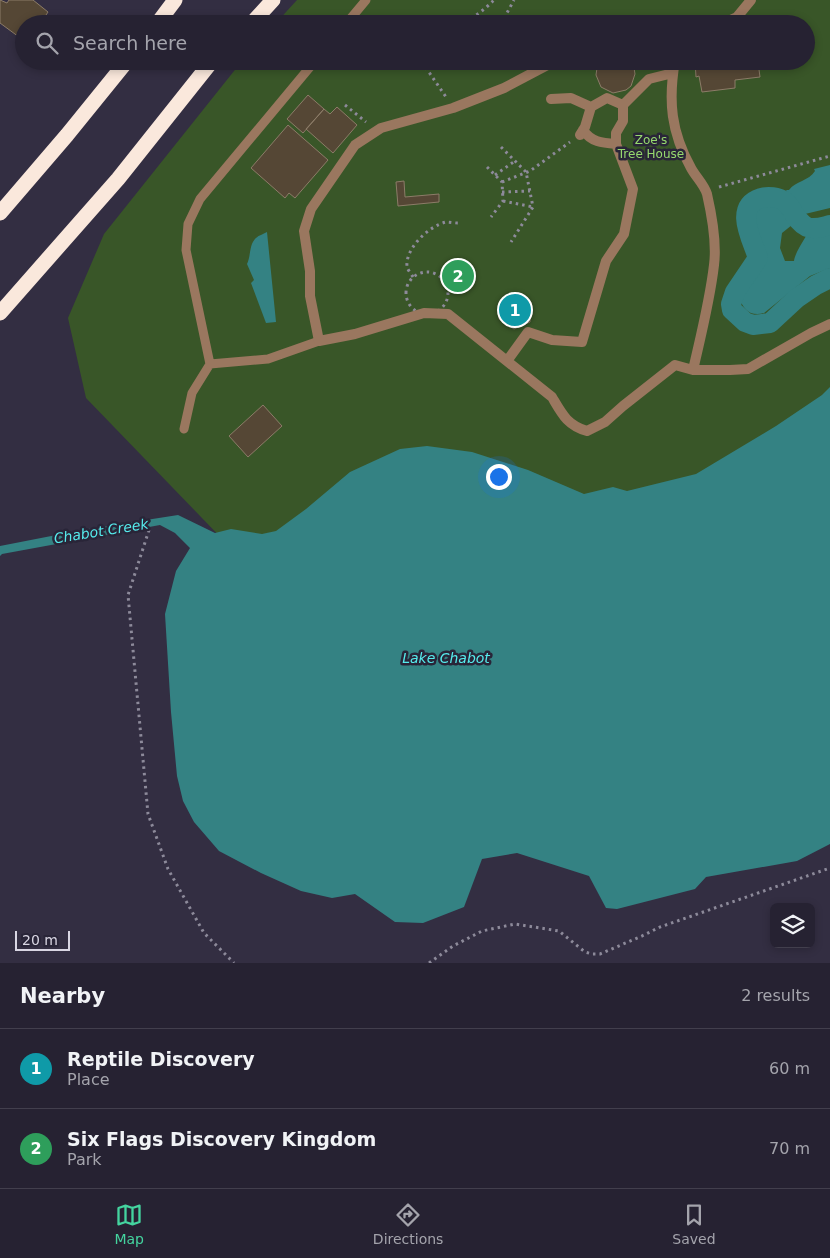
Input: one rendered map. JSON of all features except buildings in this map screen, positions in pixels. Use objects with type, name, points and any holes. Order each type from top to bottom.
[{"type":"highway","points":[[162,15],[171,0]]},
{"type":"highway","points":[[163,15],[175,0]]},
{"type":"highway","points":[[248,15],[259,0]]},
{"type":"highway","points":[[259,15],[273,0]]},
{"type":"highway","points":[[0,213],[120,70]]},
{"type":"highway","points":[[0,313],[118,179],[206,70]]},
{"type":"street","points":[[739,15],[751,0]]},
{"type":"street","points":[[538,70],[504,88],[453,108],[389,125],[355,145],[311,209],[304,231],[310,271],[310,296],[319,341],[355,334],[424,313],[448,314],[552,396],[563,415],[575,428],[587,431],[605,422],[676,365],[693,370],[748,369],[830,324]]},
{"type":"street","points":[[674,70],[670,106],[675,130],[690,168],[706,190],[713,227],[714,264],[707,310],[693,370]]},
{"type":"street","points":[[506,361],[528,332],[552,340],[582,342],[606,260],[624,234],[633,190],[616,144],[616,133],[623,121],[623,105],[649,79],[673,73]]},
{"type":"street","points":[[551,99],[571,98],[591,107]]},
{"type":"street","points":[[616,144],[597,142],[582,132],[591,107],[607,98],[623,105]]},
{"type":"lane","points":[[354,15],[366,0]]},
{"type":"lane","points":[[184,429],[192,393],[210,364],[186,250],[188,224],[200,199],[308,70]]},
{"type":"lane","points":[[210,364],[268,359],[319,341]]},
{"type":"path","points":[[476,15],[494,0]]},
{"type":"path","points":[[506,15],[514,0]]},
{"type":"path","points":[[428,70],[453,108]]},
{"type":"path","points":[[345,105],[376,131]]},
{"type":"path","points":[[502,182],[526,172],[582,132]]},
{"type":"path","points":[[501,147],[526,172],[533,207],[511,242]]},
{"type":"path","points":[[706,190],[830,156]]},
{"type":"path","points":[[495,175],[515,161]]},
{"type":"path","points":[[487,167],[502,182],[502,201],[491,217]]},
{"type":"path","points":[[502,192],[530,192]]},
{"type":"path","points":[[502,201],[533,207]]},
{"type":"path","points":[[413,277],[407,268],[408,255],[414,246],[427,231],[446,222],[458,223]]},
{"type":"path","points":[[433,272],[439,276],[447,287],[448,294],[442,307],[430,313],[424,313],[412,308],[408,302],[406,289],[413,277],[419,273],[433,272]]},
{"type":"path","points":[[149,530],[128,595],[148,814],[168,869],[204,933],[234,963]]},
{"type":"path","points":[[429,963],[453,946],[482,931],[515,924],[559,930],[585,952],[600,954],[660,927],[830,868]]},
{"type":"green space","name":"Zoe's Tree House","points":[[297,0],[830,0],[830,427],[663,530],[314,546],[230,547],[86,398],[68,318],[104,234],[235,70],[815,70],[815,15],[283,15]]},
{"type":"water","points":[[830,165],[830,208],[805,214],[799,212],[786,190],[809,177],[815,171],[814,169]]},
{"type":"water","points":[[766,201],[782,209],[792,225],[782,233],[780,248],[785,261],[794,261],[816,220],[830,217],[830,268],[810,276],[764,313],[755,314],[745,309],[739,297],[760,264],[761,257],[754,227],[753,213],[757,207]]},
{"type":"water","points":[[267,232],[276,322],[266,323],[251,283],[254,280],[247,264],[254,241]]},
{"type":"water","name":"Lake Chabot","points":[[830,387],[830,844],[797,861],[706,877],[695,889],[617,909],[606,908],[589,876],[517,853],[482,859],[464,907],[423,923],[395,922],[355,894],[332,898],[301,891],[219,851],[194,822],[183,801],[177,776],[165,614],[176,571],[190,548],[175,533],[160,525],[2,554],[0,556],[0,546],[82,530],[178,515],[215,533],[231,529],[262,534],[276,531],[306,509],[350,472],[400,449],[427,446],[472,452],[528,470],[584,494],[613,487],[627,491],[696,474],[776,426],[822,395]]},
{"type":"waterway","points":[[830,225],[816,228],[807,227],[799,221],[784,201],[773,197],[764,197],[753,202],[748,208],[746,216],[749,233],[758,258],[735,292],[731,304],[732,310],[745,322],[753,325],[770,323],[797,298],[830,278]]},
{"type":"place","name":"Six Flags Discovery Kingdom","points":[[458,276]]},
{"type":"place","name":"Reptile Discovery","points":[[515,310]]},
{"type":"water label","name":"Chabot Creek","points":[[101,531]]}]
